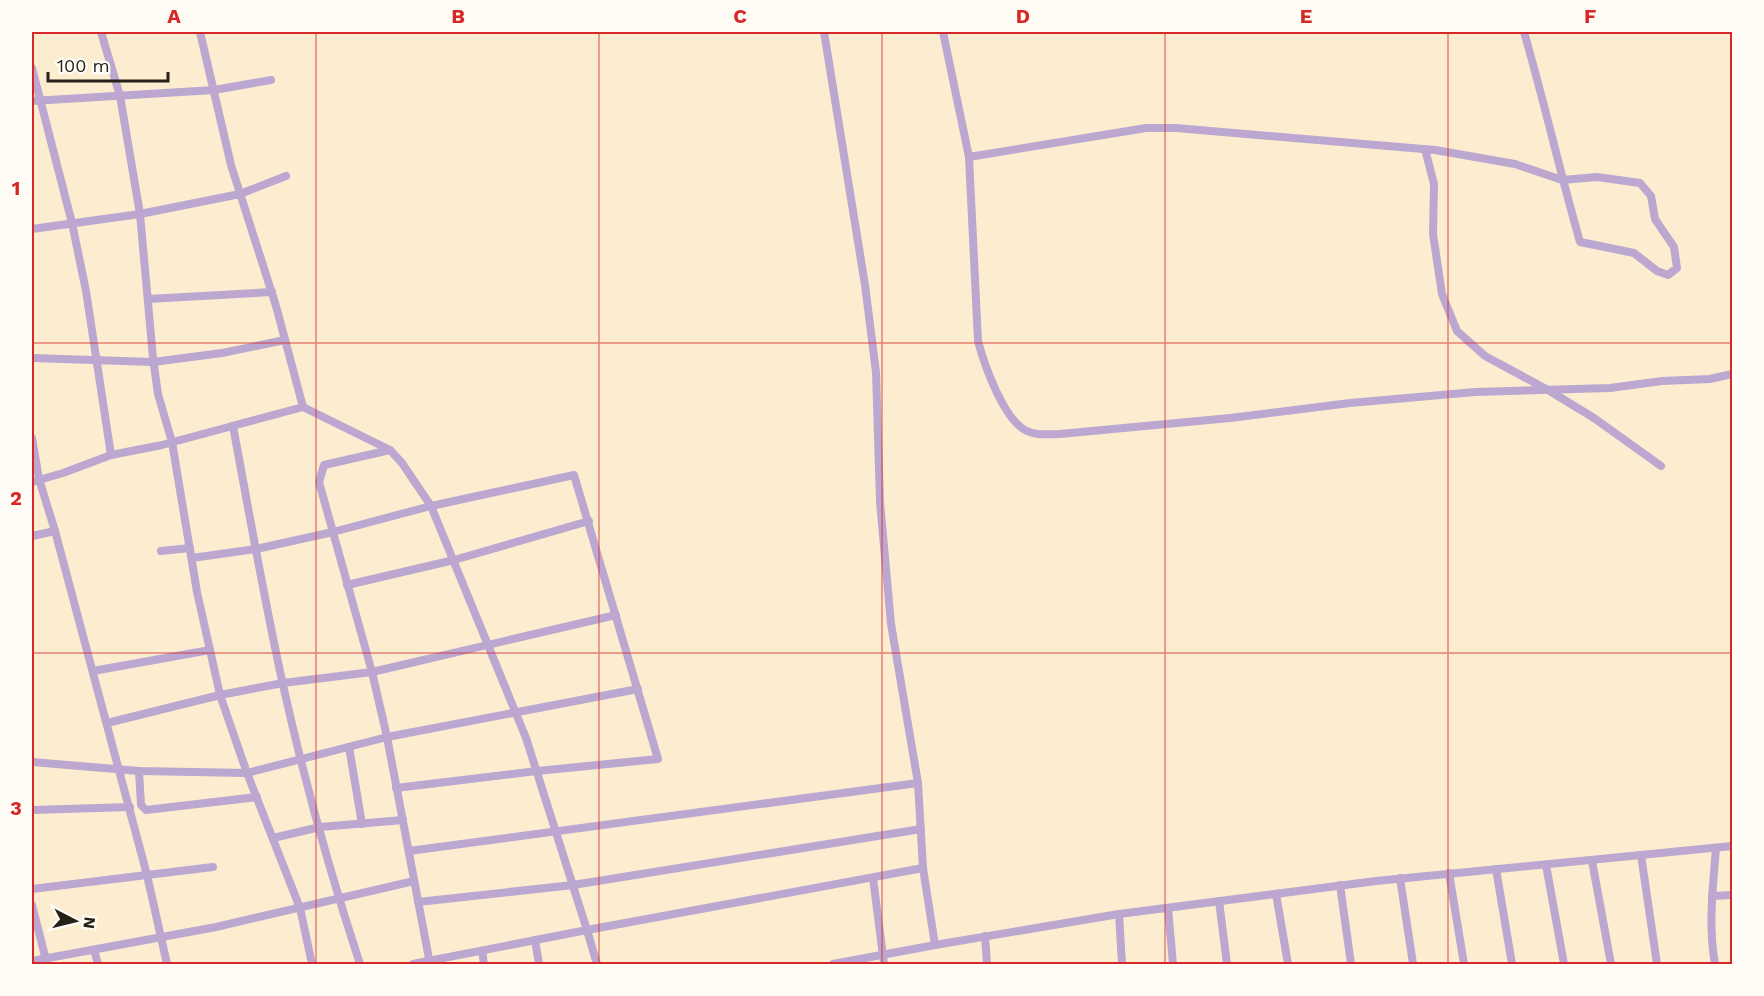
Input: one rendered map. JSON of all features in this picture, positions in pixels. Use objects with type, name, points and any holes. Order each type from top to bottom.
[{"type":"street","points":[[101,32],[120,96],[140,214],[158,394],[172,442],[190,548],[220,695],[247,773],[300,908],[312,964]]},
{"type":"street","points":[[200,32],[231,165],[272,292],[303,407]]},
{"type":"street","points":[[824,32],[865,285],[876,372],[880,502],[891,624],[918,783],[923,868],[935,945]]},
{"type":"street","points":[[943,32],[969,157],[978,341],[984,367],[1000,398],[1014,421],[1026,431],[1041,435],[1060,434],[1230,418],[1350,403],[1475,392],[1611,388],[1662,381],[1710,379],[1732,374]]},
{"type":"street","points":[[969,157],[1146,128],[1166,128],[1425,149],[1515,164],[1562,180],[1597,177],[1640,183],[1651,196],[1655,219],[1674,247],[1677,267],[1668,275],[1657,271],[1634,253],[1580,242],[1562,180],[1549,117],[1524,32]]},
{"type":"street","points":[[32,68],[35,101],[72,223],[86,291],[111,455]]},
{"type":"street","points":[[35,101],[214,90],[271,80]]},
{"type":"street","points":[[1425,149],[1434,184],[1432,234],[1442,294],[1457,331],[1485,356],[1594,418],[1661,466]]},
{"type":"street","points":[[32,229],[140,214],[240,194],[286,176]]},
{"type":"street","points":[[148,299],[272,292]]},
{"type":"street","points":[[32,358],[153,362],[222,353],[285,340]]},
{"type":"street","points":[[35,480],[63,473],[111,455],[172,442],[303,407],[390,450],[402,463],[431,506],[515,711],[537,771],[597,964]]},
{"type":"street","points":[[233,426],[300,760],[338,898],[360,964]]},
{"type":"street","points":[[32,438],[35,480],[55,531],[120,769],[167,964]]},
{"type":"street","points":[[390,450],[324,465],[319,482],[372,672],[387,737],[430,963]]},
{"type":"street","points":[[192,558],[256,549],[333,532],[431,506],[574,475],[658,759],[396,788]]},
{"type":"street","points":[[348,585],[454,560],[589,521]]},
{"type":"street","points":[[32,536],[55,531]]},
{"type":"street","points":[[161,551],[190,548]]},
{"type":"street","points":[[107,723],[220,695],[283,683],[372,672],[616,615]]},
{"type":"street","points":[[93,671],[210,650]]},
{"type":"street","points":[[32,762],[139,771],[247,773],[387,737],[638,689]]},
{"type":"street","points":[[349,747],[362,824]]},
{"type":"street","points":[[139,771],[141,805],[146,810],[257,797]]},
{"type":"street","points":[[409,851],[918,783]]},
{"type":"street","points":[[32,810],[130,807]]},
{"type":"street","points":[[273,838],[320,827],[403,820]]},
{"type":"street","points":[[418,902],[573,885],[921,829]]},
{"type":"street","points":[[833,964],[883,960],[935,945],[1119,914],[1400,878],[1546,866],[1732,846]]},
{"type":"street","points":[[1715,964],[1712,949],[1712,896],[1716,848]]},
{"type":"street","points":[[1641,855],[1657,964]]},
{"type":"street","points":[[1592,861],[1611,964]]},
{"type":"street","points":[[1546,866],[1564,964]]},
{"type":"street","points":[[32,889],[213,867]]},
{"type":"street","points":[[413,964],[430,963],[535,940],[923,868]]},
{"type":"street","points":[[1496,869],[1512,964]]},
{"type":"street","points":[[1449,873],[1464,964]]},
{"type":"street","points":[[873,878],[883,960]]},
{"type":"street","points":[[1400,878],[1413,964]]},
{"type":"street","points":[[32,962],[46,962],[300,908],[414,881]]},
{"type":"street","points":[[1340,885],[1351,964]]},
{"type":"street","points":[[1276,894],[1288,964]]},
{"type":"street","points":[[1712,896],[1732,895]]},
{"type":"street","points":[[1219,901],[1227,964]]},
{"type":"street","points":[[32,905],[46,962]]},
{"type":"street","points":[[1168,908],[1173,964]]},
{"type":"street","points":[[1119,914],[1122,964]]},
{"type":"street","points":[[985,936],[987,964]]},
{"type":"street","points":[[535,940],[538,964]]},
{"type":"street","points":[[94,950],[98,964]]},
{"type":"street","points":[[482,951],[484,964]]}]
